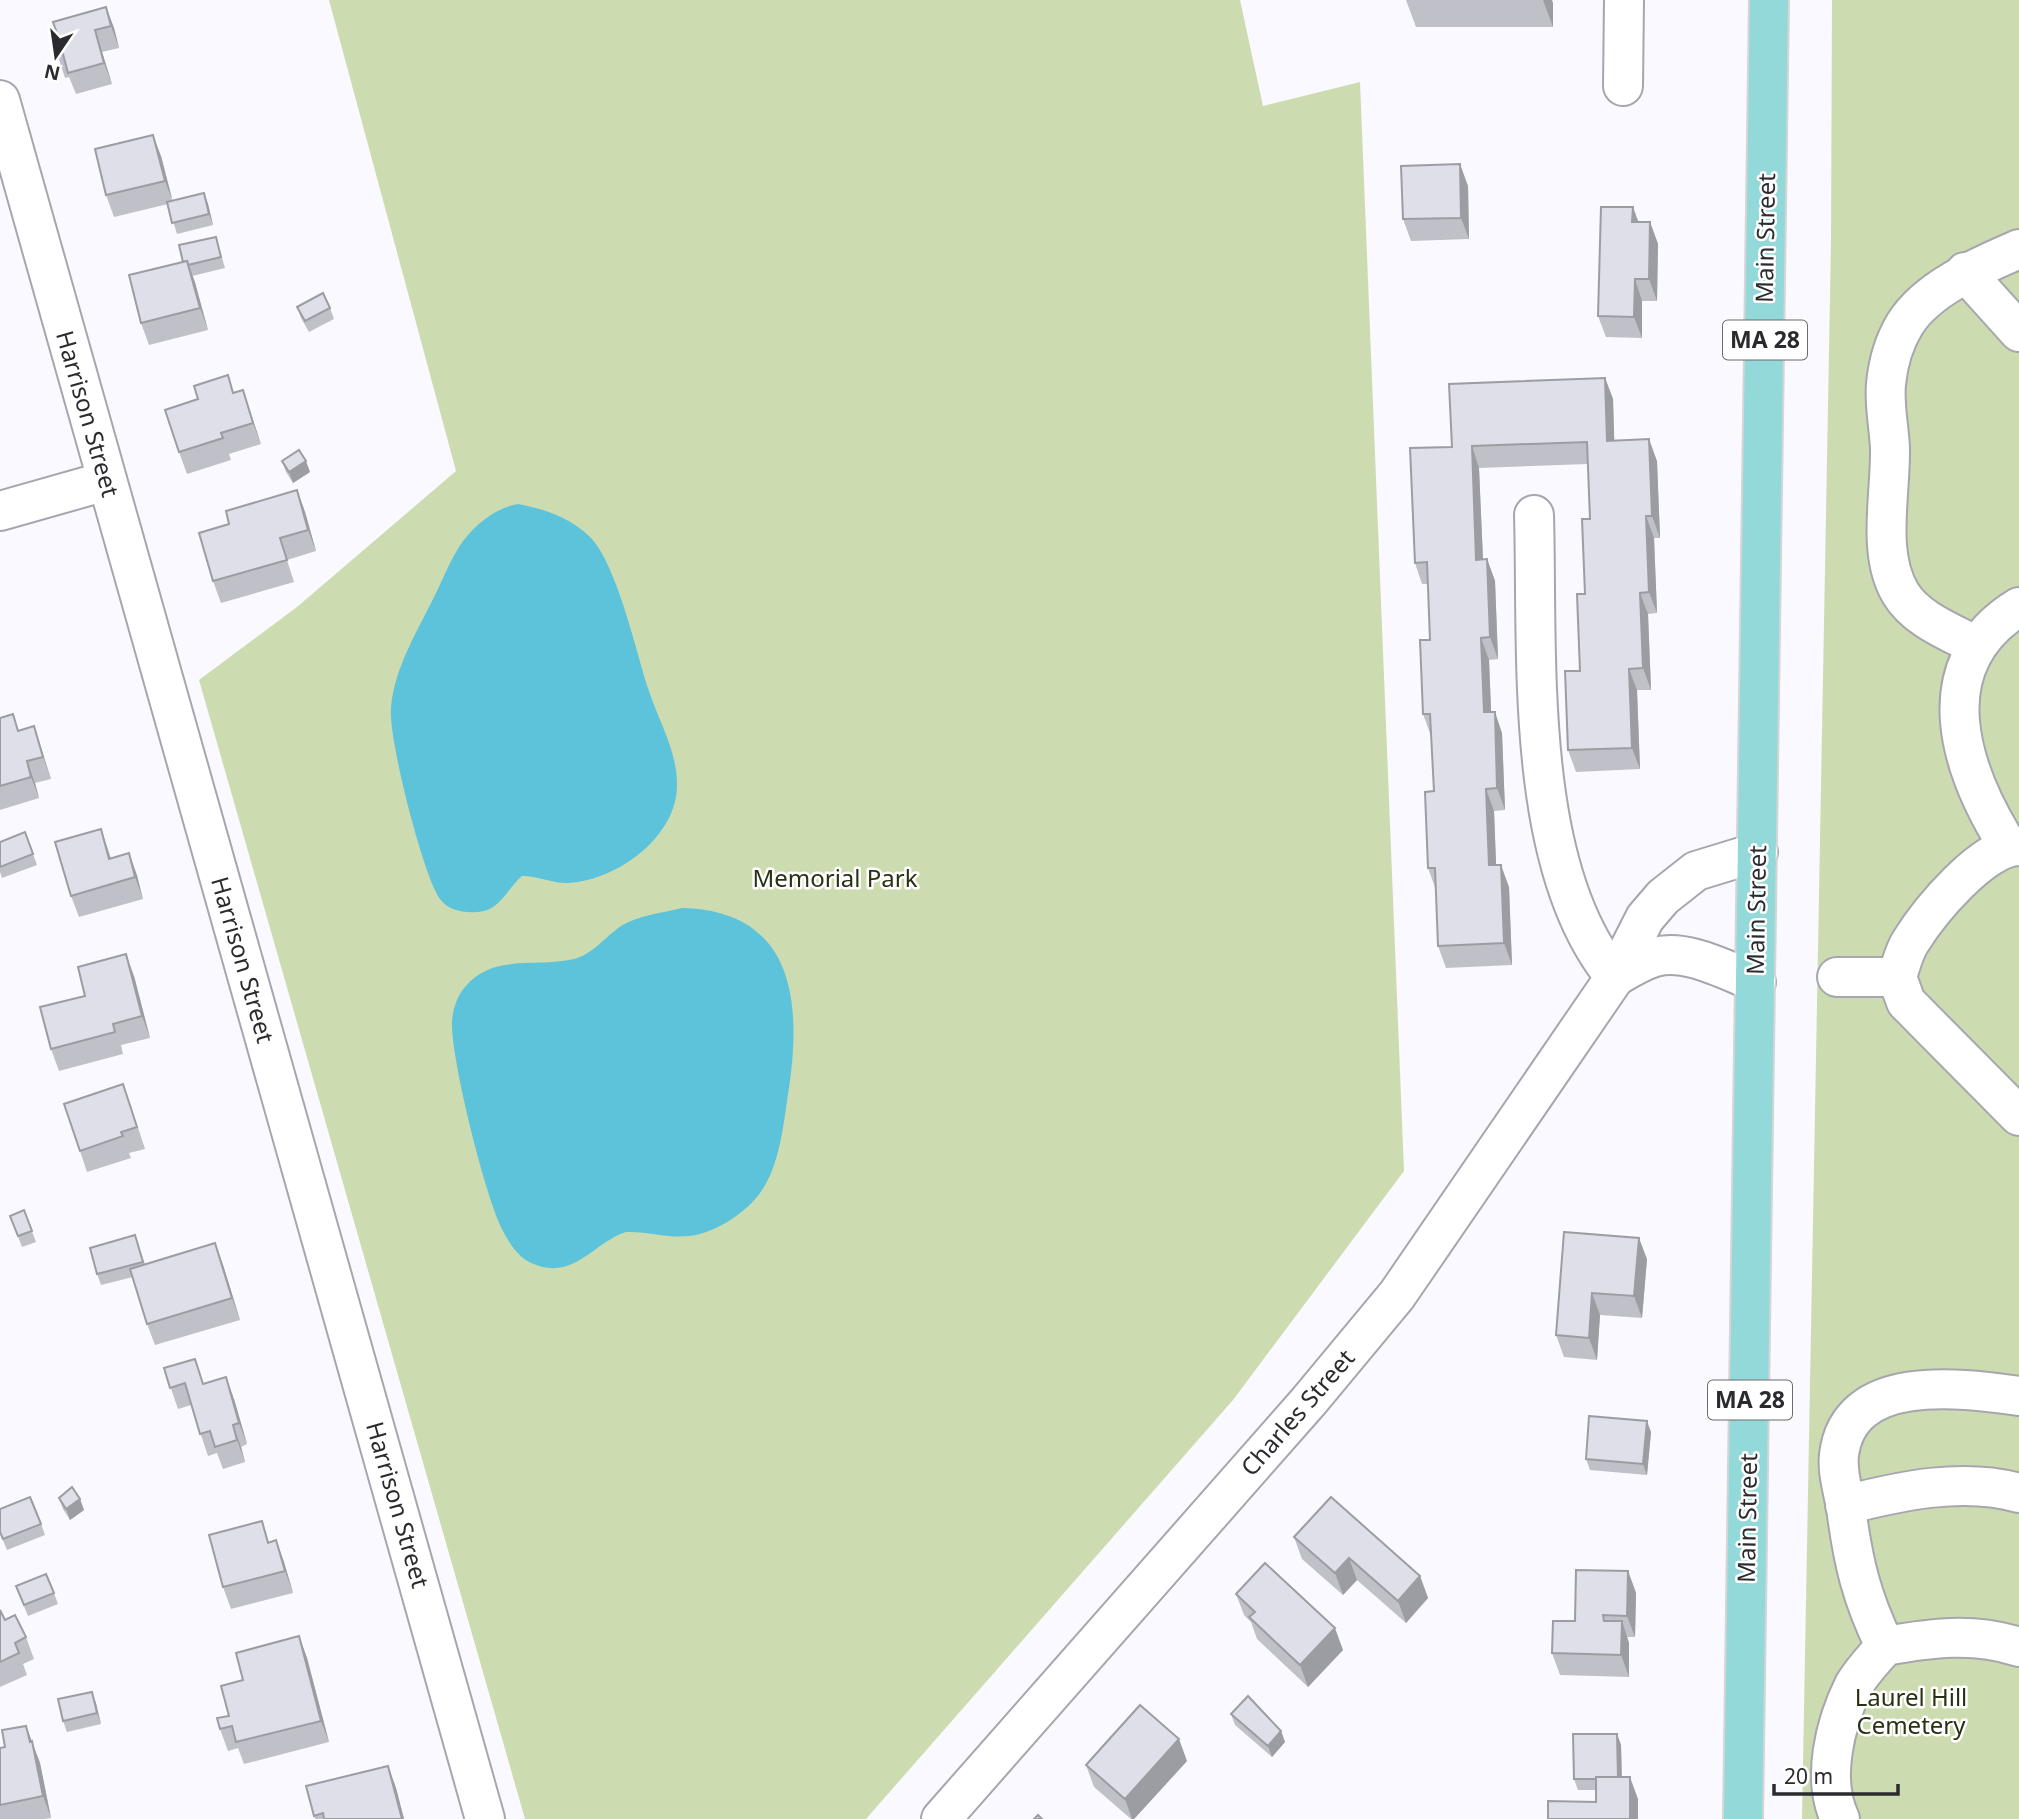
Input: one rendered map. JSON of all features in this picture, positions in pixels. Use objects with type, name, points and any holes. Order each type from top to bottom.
[{"type":"main road","name":"Main Street","points":[[1743,1819],[1769,0]]},
{"type":"street","points":[[1623,0],[1623,86]]},
{"type":"street","name":"Harrison Street","points":[[0,100],[485,1819]]},
{"type":"street","points":[[1975,645],[1938,626],[1902,596],[1889,567],[1890,448],[1886,386],[1893,349],[1906,322],[1917,309],[1965,272],[2019,249]]},
{"type":"street","points":[[1965,272],[2019,332]]},
{"type":"street","points":[[0,512],[106,481]]},
{"type":"street","points":[[1534,514],[1542,758],[1546,800],[1573,909],[1591,946],[1615,977]]},
{"type":"street","points":[[2019,607],[1975,645],[1961,694],[1961,732],[1967,766],[1992,820],[2013,846],[1970,870],[1910,942],[1897,977],[1906,1002],[2019,1116]]},
{"type":"street","name":"Charles Street","points":[[941,1819],[1309,1401],[1397,1295],[1615,977],[1630,943],[1663,897],[1696,872],[1758,852]]},
{"type":"street","name":"Charles Street","points":[[1615,977],[1642,961],[1664,955],[1695,960],[1756,982]]},
{"type":"street","points":[[1837,977],[1897,977]]},
{"type":"street","points":[[1885,1646],[1857,1583],[1839,1454],[1847,1426],[1859,1411],[1878,1398],[1918,1391],[1967,1389],[2019,1396]]},
{"type":"street","points":[[1845,1505],[1934,1488],[1973,1487],[2019,1493]]},
{"type":"street","points":[[1840,1819],[1836,1811],[1832,1770],[1838,1724],[1855,1683],[1885,1646],[1942,1636],[1974,1637],[2019,1647]]},
{"type":"green space","name":"Memorial Park","points":[[329,0],[1240,0],[1263,106],[1360,82],[1404,1171],[1233,1400],[866,1819],[525,1819],[199,680],[297,607],[456,471]]},
{"type":"green space","name":"Laurel Hill Cemetery","points":[[1832,0],[2019,0],[2019,1819],[1802,1819],[1831,242]]},
{"type":"water","points":[[518,504],[547,511],[573,524],[589,536],[608,565],[674,759],[677,784],[675,803],[667,821],[642,852],[607,874],[569,883],[522,876],[490,909],[466,912],[444,903],[433,885],[416,836],[401,775],[391,708],[397,678],[408,650],[459,547],[470,532],[484,520],[500,510]]},
{"type":"water","points":[[682,908],[721,913],[750,927],[771,947],[784,972],[791,1001],[794,1033],[792,1067],[781,1137],[771,1173],[760,1193],[748,1206],[725,1223],[700,1234],[672,1236],[626,1232],[582,1259],[559,1268],[546,1268],[531,1263],[514,1249],[508,1240],[488,1190],[457,1064],[452,1021],[454,1007],[465,987],[476,976],[489,970],[516,964],[581,957],[628,922]]},
{"type":"building","points":[[106,7],[111,26],[95,30],[104,63],[68,73],[63,54],[58,56],[53,41],[59,39],[53,22]]},
{"type":"building","points":[[153,135],[165,181],[106,195],[95,149]]},
{"type":"building","points":[[1460,164],[1461,218],[1403,219],[1401,166]]},
{"type":"building","points":[[204,193],[209,214],[172,223],[167,202]]},
{"type":"building","points":[[1601,207],[1633,207],[1632,222],[1650,222],[1649,279],[1635,279],[1634,317],[1598,316]]},
{"type":"building","points":[[216,237],[221,257],[188,265],[187,261],[183,262],[179,245]]},
{"type":"building","points":[[187,261],[200,308],[141,323],[129,275]]},
{"type":"building","points":[[323,293],[330,308],[305,321],[297,307]]},
{"type":"building","points":[[228,375],[233,393],[243,390],[253,423],[221,433],[223,438],[179,452],[165,410],[198,399],[194,386]]},
{"type":"building","points":[[1605,378],[1607,441],[1649,439],[1652,516],[1646,516],[1649,592],[1640,593],[1643,668],[1629,669],[1632,748],[1568,750],[1565,671],[1580,671],[1577,594],[1585,594],[1582,519],[1590,519],[1587,442],[1472,446],[1476,560],[1487,559],[1490,637],[1481,638],[1484,712],[1495,712],[1497,788],[1486,789],[1489,865],[1501,865],[1504,943],[1438,946],[1435,868],[1428,868],[1425,792],[1434,791],[1430,714],[1423,714],[1420,640],[1430,640],[1427,562],[1415,563],[1410,448],[1452,447],[1449,384]]},
{"type":"building","points":[[299,450],[306,461],[289,472],[282,461]]},
{"type":"building","points":[[297,490],[308,530],[280,538],[287,560],[213,581],[199,533],[229,524],[226,511]]},
{"type":"building","points":[[13,714],[18,731],[34,726],[43,757],[27,761],[31,777],[0,786],[0,718]]},
{"type":"building","points":[[101,829],[109,859],[129,853],[135,877],[71,896],[55,842]]},
{"type":"building","points":[[25,832],[33,854],[0,867],[0,842]]},
{"type":"building","points":[[126,954],[142,1016],[113,1024],[115,1032],[51,1049],[40,1007],[85,996],[78,967]]},
{"type":"building","points":[[123,1084],[137,1127],[121,1132],[123,1136],[80,1151],[64,1104]]},
{"type":"building","points":[[24,1210],[32,1231],[18,1236],[10,1216]]},
{"type":"building","points":[[1564,1232],[1639,1238],[1634,1296],[1592,1293],[1589,1338],[1556,1335]]},
{"type":"building","points":[[135,1235],[143,1262],[97,1274],[90,1248]]},
{"type":"building","points":[[215,1243],[232,1298],[147,1324],[130,1269]]},
{"type":"building","points":[[195,1359],[203,1384],[226,1377],[239,1423],[233,1425],[237,1440],[215,1447],[210,1431],[200,1434],[185,1383],[170,1388],[164,1368]]},
{"type":"building","points":[[1589,1416],[1647,1421],[1643,1464],[1586,1459]]},
{"type":"building","points":[[72,1487],[80,1499],[66,1509],[59,1498]]},
{"type":"building","points":[[30,1497],[41,1524],[3,1539],[0,1532],[0,1509]]},
{"type":"building","points":[[1331,1497],[1420,1576],[1398,1601],[1349,1558],[1335,1573],[1294,1537]]},
{"type":"building","points":[[262,1521],[268,1543],[276,1540],[285,1571],[223,1587],[209,1535]]},
{"type":"building","points":[[1265,1563],[1335,1628],[1300,1665],[1249,1617],[1255,1612],[1236,1594]]},
{"type":"building","points":[[1576,1570],[1628,1571],[1627,1616],[1603,1615],[1604,1621],[1622,1621],[1621,1655],[1552,1653],[1553,1621],[1575,1621]]},
{"type":"building","points":[[46,1574],[54,1593],[24,1605],[16,1586]]},
{"type":"building","points":[[0,1610],[5,1620],[15,1615],[26,1637],[15,1643],[19,1653],[0,1662]]},
{"type":"building","points":[[299,1636],[321,1721],[236,1742],[232,1726],[220,1729],[217,1718],[229,1716],[221,1686],[243,1680],[236,1653]]},
{"type":"building","points":[[92,1692],[97,1713],[63,1721],[58,1699]]},
{"type":"building","points":[[1248,1696],[1281,1731],[1268,1746],[1231,1714]]},
{"type":"building","points":[[1140,1705],[1179,1739],[1125,1799],[1086,1765]]},
{"type":"building","points":[[26,1726],[30,1742],[32,1741],[43,1796],[0,1805],[0,1748],[5,1747],[2,1730]]},
{"type":"building","points":[[1573,1734],[1617,1734],[1618,1777],[1574,1779]]},
{"type":"building","points":[[388,1766],[402,1819],[324,1819],[323,1813],[314,1816],[306,1786]]},
{"type":"building","points":[[1596,1777],[1630,1777],[1630,1819],[1548,1819],[1548,1801],[1596,1802]]}]
